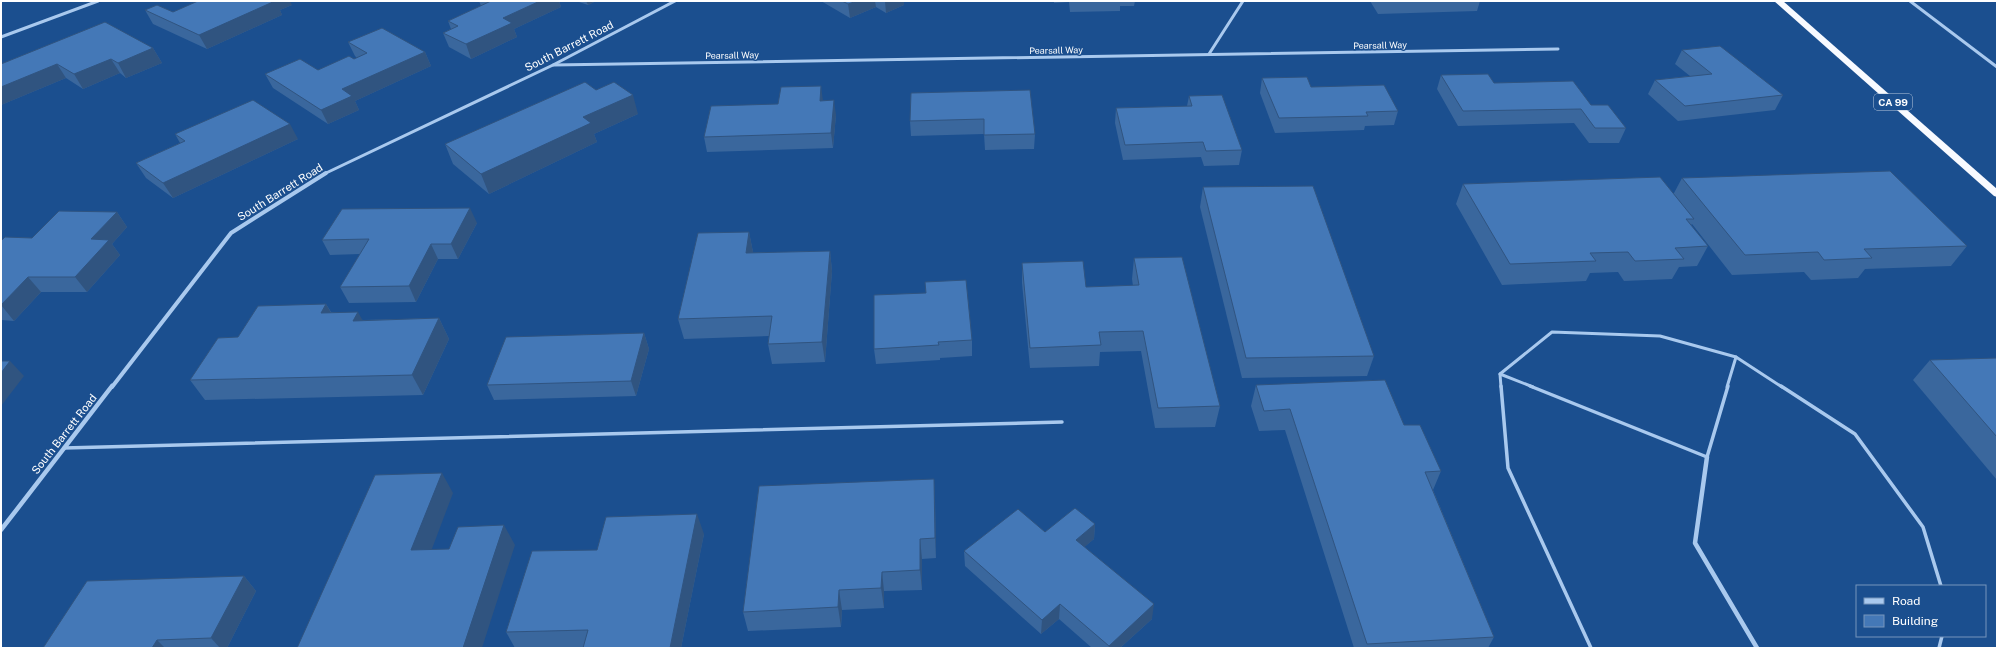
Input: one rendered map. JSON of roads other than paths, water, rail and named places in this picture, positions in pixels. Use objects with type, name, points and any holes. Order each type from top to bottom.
[{"type":"highway","name":"CA 99","points":[[1778,1],[1997,194]]},
{"type":"street","points":[[1,37],[98,1]]},
{"type":"street","name":"South Barrett Road","points":[[1,530],[231,233],[319,176],[553,65],[675,1]]},
{"type":"street","points":[[1209,54],[1243,1]]},
{"type":"street","points":[[1910,1],[1997,67]]},
{"type":"street","name":"Pearsall Way","points":[[553,65],[1558,49]]},
{"type":"street","points":[[1707,457],[1695,543],[1757,648]]},
{"type":"lane","points":[[1500,374],[1552,332],[1660,336],[1736,357],[1855,434],[1923,527],[1941,585]]},
{"type":"lane","points":[[1500,374],[1707,457],[1736,357]]},
{"type":"lane","points":[[1500,374],[1508,468],[1591,648]]},
{"type":"lane","points":[[64,448],[1062,422]]},
{"type":"lane","points":[[1939,648],[1942,637]]}]
